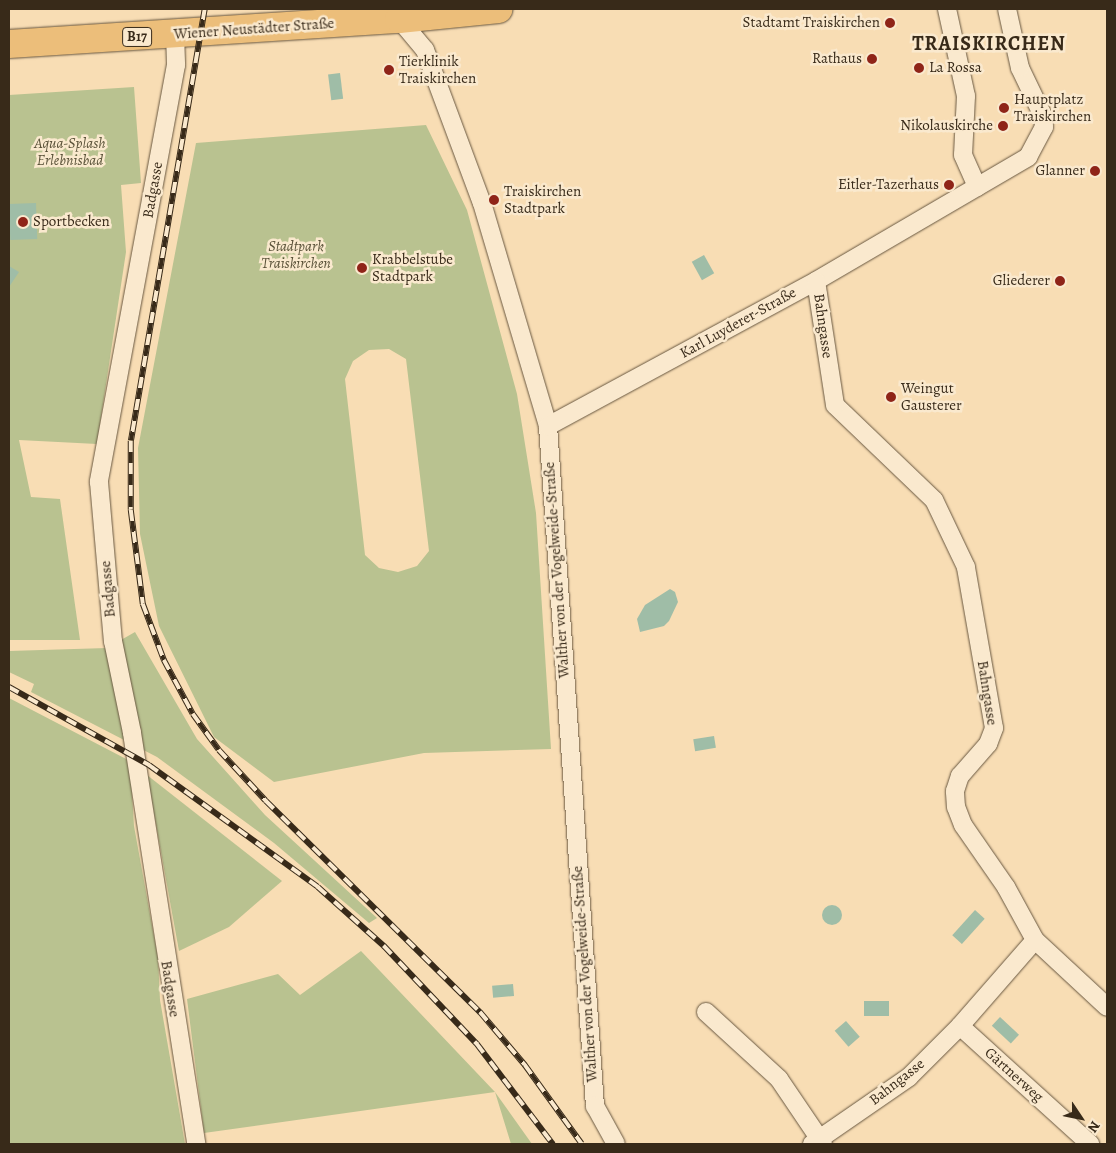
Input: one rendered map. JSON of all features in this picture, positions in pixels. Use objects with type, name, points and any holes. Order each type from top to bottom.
[{"type":"main road","name":"Wiener Neustädter Straße","points":[[9,44],[399,19],[499,9]]},
{"type":"street","points":[[947,9],[966,96],[963,155],[977,187]]},
{"type":"street","name":"Karl Luyderer-Straße","points":[[548,426],[816,281],[1028,157],[1044,127],[1043,116],[1020,68],[1007,9]]},
{"type":"street","name":"Walther von der Vogelweide-Straße","points":[[399,19],[425,50],[482,203],[548,426],[595,1106],[616,1144]]},
{"type":"street","name":"Badgasse","points":[[175,34],[176,66],[98,482],[113,642],[132,734],[196,1144]]},
{"type":"street","name":"Bahngasse","points":[[816,281],[835,405],[934,500],[966,567],[994,728],[988,744],[960,776],[955,791],[956,808],[963,825],[1006,887],[1035,940],[960,1026],[908,1077],[818,1142]]},
{"type":"street","points":[[1035,940],[1107,1008]]},
{"type":"street","points":[[706,1012],[779,1079],[818,1142]]},
{"type":"street","name":"Gärtnerweg","points":[[960,1026],[1090,1144]]},
{"type":"green space","name":"Aqua-Splash Erlebnisbad","points":[[134,87],[141,183],[121,185],[126,252],[97,444],[19,440],[31,497],[60,499],[80,640],[9,640],[9,95]]},
{"type":"green space","name":"Stadtpark Traiskirchen","points":[[426,125],[467,210],[517,394],[536,513],[551,749],[424,753],[274,782],[214,737],[159,626],[140,534],[138,448],[196,143]],"holes":[[[389,349],[406,359],[429,551],[417,566],[398,572],[379,568],[365,555],[345,379],[353,361],[369,350]]]},
{"type":"green space","points":[[135,632],[197,739],[265,815],[377,918],[369,923],[274,843],[157,757],[31,692],[34,684],[9,672],[9,651],[107,648]]},
{"type":"green space","points":[[9,698],[130,761],[134,826],[158,958],[160,1000],[185,1144],[9,1144]]},
{"type":"green space","points":[[147,775],[282,881],[229,927],[179,951]]},
{"type":"green space","points":[[361,951],[495,1092],[204,1133],[187,999],[278,974],[300,995]]},
{"type":"green space","points":[[495,1092],[532,1144],[511,1144]]},
{"type":"shaded area","points":[[340,73],[343,99],[331,100],[328,74]]},
{"type":"shaded area","name":"Sportbecken","points":[[36,203],[37,239],[10,240],[9,204]]},
{"type":"shaded area","points":[[704,255],[714,273],[702,280],[692,262]]},
{"type":"shaded area","points":[[9,266],[19,272],[9,287]]},
{"type":"shaded area","points":[[670,589],[675,592],[678,602],[669,621],[664,626],[640,632],[637,619],[645,605]]},
{"type":"shaded area","points":[[714,736],[716,748],[695,751],[693,739]]},
{"type":"shaded area","points":[[832,905],[839,908],[842,915],[839,922],[832,925],[825,922],[822,915],[825,908]]},
{"type":"shaded area","points":[[975,910],[985,919],[962,944],[952,935]]},
{"type":"shaded area","points":[[513,984],[514,996],[493,998],[492,986]]},
{"type":"shaded area","points":[[864,1001],[889,1001],[889,1016],[864,1016]]},
{"type":"shaded area","points":[[1000,1017],[1019,1035],[1011,1044],[992,1026]]},
{"type":"shaded area","points":[[846,1021],[860,1037],[848,1047],[835,1031]]},
{"type":"railway","points":[[205,9],[131,441],[131,510],[143,604],[164,660],[193,714],[219,750],[266,801],[480,1012],[525,1065],[582,1144]]},
{"type":"railway","points":[[9,687],[149,765],[318,887],[384,946],[477,1044],[553,1144]]},
{"type":"place","name":"Stadtamt Traiskirchen","points":[[890,23]]},
{"type":"place","name":"Rathaus","points":[[872,59]]},
{"type":"place","name":"La Rossa","points":[[919,68]]},
{"type":"place","name":"Tierklinik Traiskirchen","points":[[389,70]]},
{"type":"place","name":"Hauptplatz Traiskirchen","points":[[1004,108]]},
{"type":"place","name":"Nikolauskirche","points":[[1003,126]]},
{"type":"place","name":"Glanner","points":[[1095,171]]},
{"type":"place","name":"Eitler-Tazerhaus","points":[[949,185]]},
{"type":"place","name":"Traiskirchen Stadtpark","points":[[494,200]]},
{"type":"place","name":"Sportbecken","points":[[23,222]]},
{"type":"place","name":"Krabbelstube Stadtpark","points":[[362,268]]},
{"type":"place","name":"Gliederer","points":[[1060,281]]},
{"type":"place","name":"Weingut Gausterer","points":[[891,397]]},
{"type":"district","name":"TRAISKIRCHEN","points":[[989,43]]}]
